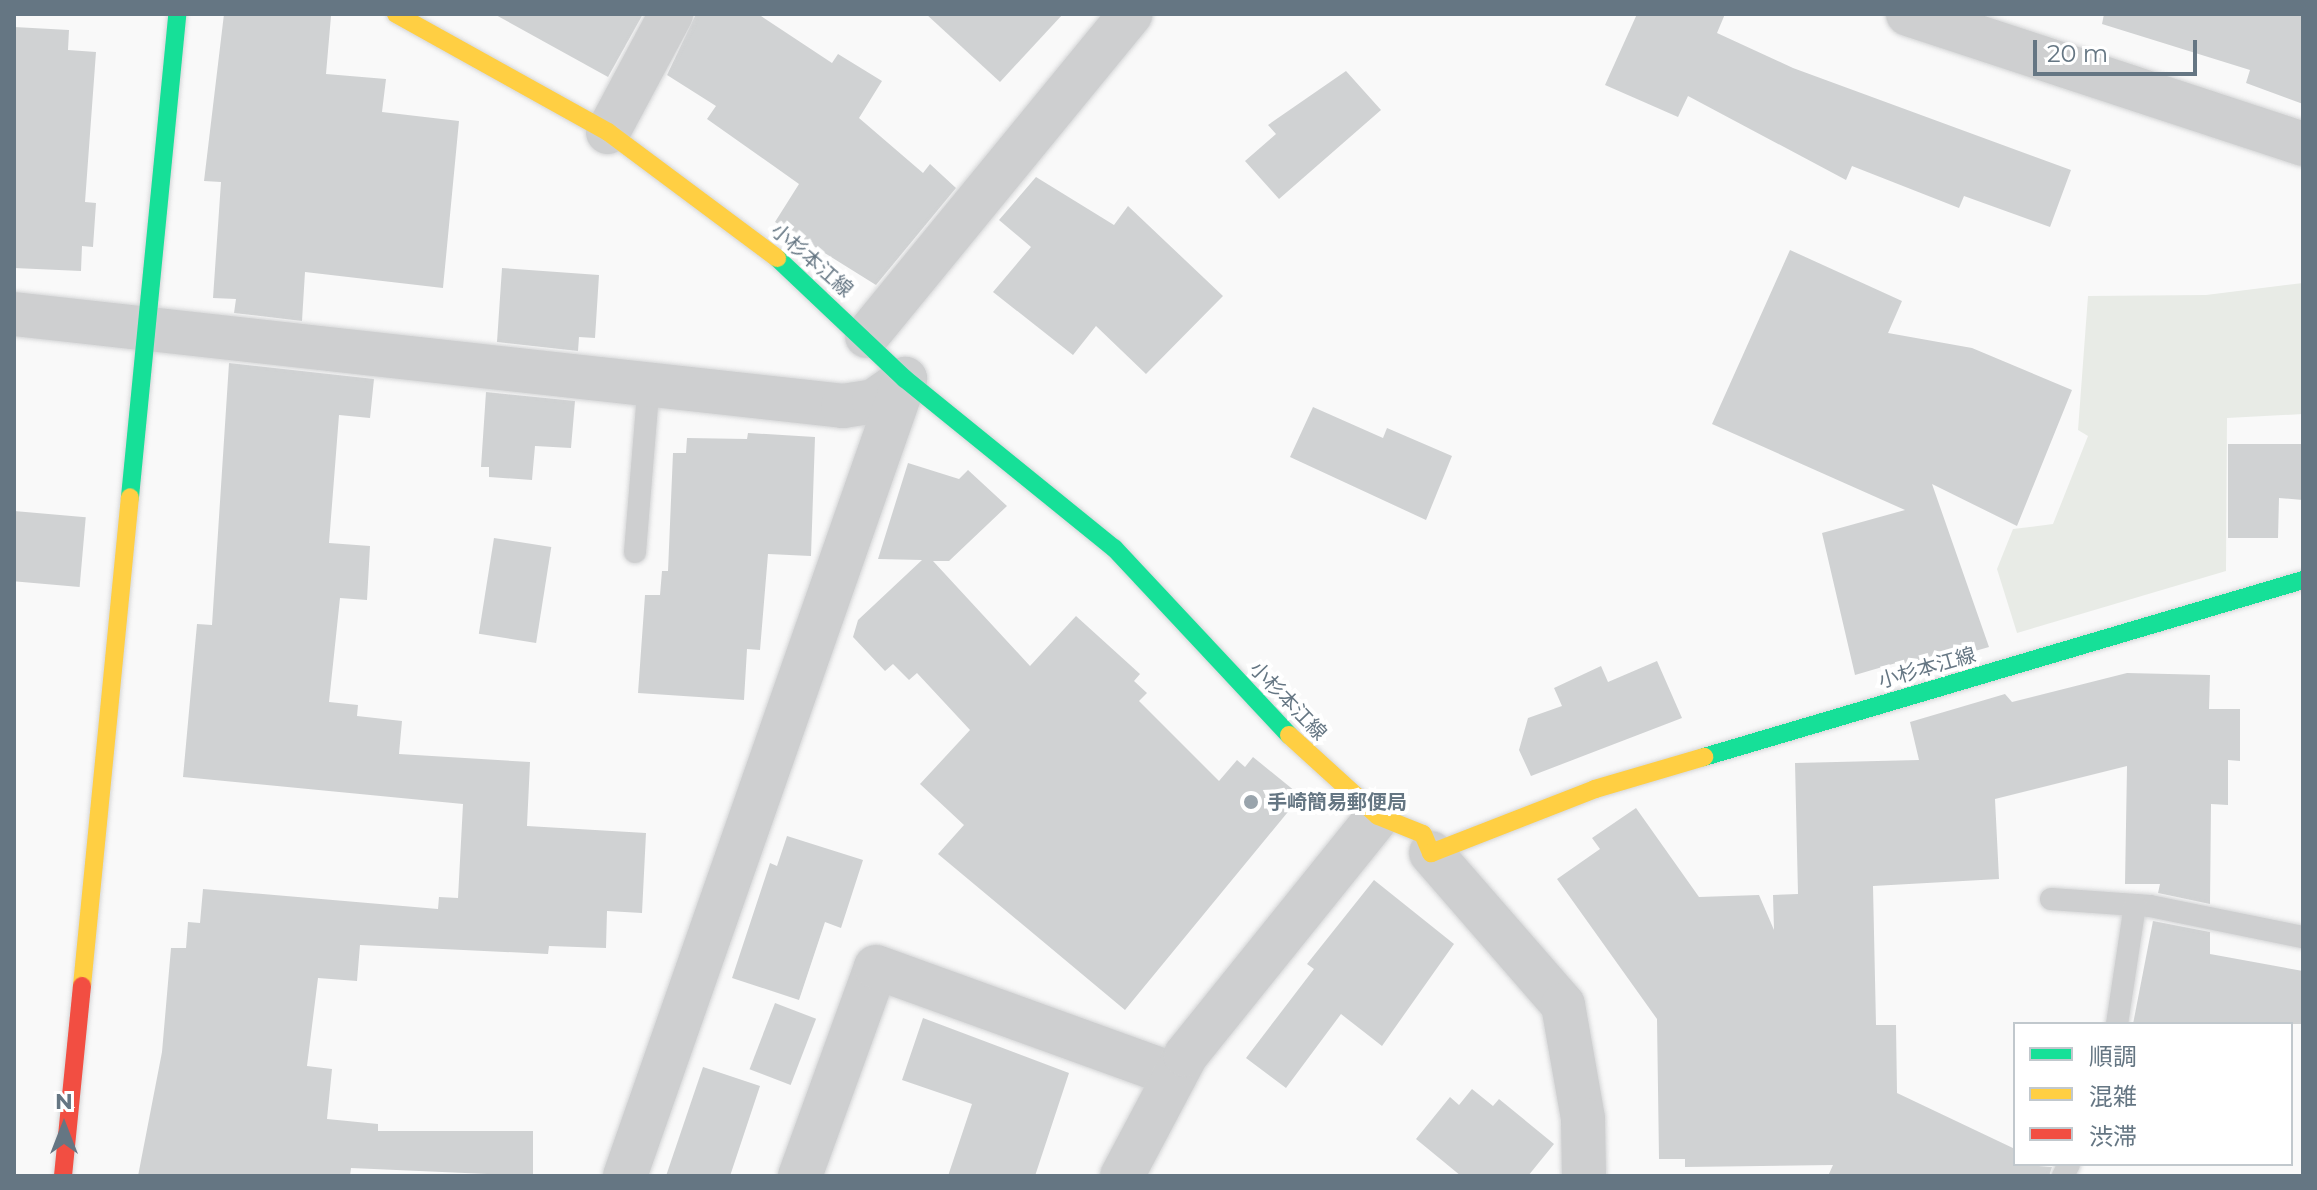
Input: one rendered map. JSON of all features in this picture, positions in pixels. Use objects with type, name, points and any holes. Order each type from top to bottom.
[{"type":"main road","points":[[63,1176],[177,14]]},
{"type":"main road","name":"小杉本江線","points":[[396,14],[608,132],[755,239],[867,336],[905,379],[1114,548],[1304,751],[1378,816],[1423,834],[1431,853],[1595,789],[2303,580]]},
{"type":"street","points":[[608,132],[671,14]]},
{"type":"street","points":[[867,336],[1131,14]]},
{"type":"street","points":[[1908,14],[2303,144]]},
{"type":"street","points":[[14,314],[649,380],[843,406],[874,401],[905,379]]},
{"type":"street","points":[[625,1176],[905,379]]},
{"type":"street","points":[[1122,1176],[1175,1075],[1378,816]]},
{"type":"street","points":[[1431,853],[1563,1005],[1583,1119],[1584,1176]]},
{"type":"street","points":[[800,1176],[876,967],[1175,1075]]},
{"type":"lane","points":[[635,552],[649,380]]},
{"type":"lane","points":[[2051,899],[2135,905],[2303,937]]},
{"type":"lane","points":[[2117,1022],[2135,905]]},
{"type":"shaded area","points":[[2303,283],[2303,414],[2227,418],[2226,571],[2017,633],[1997,569],[2013,529],[2053,524],[2088,436],[2078,430],[2088,296],[2206,295]]},
{"type":"building","points":[[224,14],[331,16],[326,74],[386,79],[382,112],[459,121],[443,288],[305,272],[302,321],[234,313],[236,299],[213,298],[221,182],[204,181]]},
{"type":"building","points":[[494,14],[643,14],[608,77]]},
{"type":"building","points":[[696,14],[758,14],[832,63],[838,54],[882,81],[859,118],[923,173],[930,164],[956,188],[876,285],[775,222],[799,184],[707,119],[716,106],[667,75]]},
{"type":"building","points":[[926,14],[1063,14],[1000,82]]},
{"type":"building","points":[[1637,14],[1725,14],[1717,33],[1793,68],[2071,170],[2050,227],[1964,196],[1959,208],[1852,166],[1846,180],[1688,96],[1678,117],[1605,85]]},
{"type":"building","points":[[2104,14],[2303,14],[2303,104],[2246,83],[2250,70],[2102,24]]},
{"type":"building","points":[[14,27],[69,30],[68,50],[96,52],[85,202],[96,203],[93,247],[82,246],[81,271],[14,268]]},
{"type":"building","points":[[1346,71],[1381,110],[1279,199],[1245,161],[1276,134],[1268,125]]},
{"type":"building","points":[[1036,177],[1114,225],[1128,206],[1223,296],[1146,374],[1096,326],[1073,355],[993,292],[1031,247],[999,220]]},
{"type":"building","points":[[1790,250],[1902,301],[1888,333],[1972,348],[2072,390],[2017,526],[1932,484],[1989,647],[1898,673],[1896,663],[1855,675],[1822,533],[1905,510],[1712,424]]},
{"type":"building","points":[[502,268],[599,275],[595,338],[579,337],[578,351],[497,342]]},
{"type":"building","points":[[229,363],[374,379],[370,418],[339,415],[329,543],[370,546],[367,600],[340,598],[329,702],[358,705],[357,716],[402,721],[399,754],[530,762],[527,826],[646,833],[642,913],[607,911],[606,948],[549,946],[548,954],[360,945],[357,981],[318,978],[307,1066],[332,1069],[327,1119],[378,1124],[378,1131],[533,1131],[533,1176],[351,1168],[350,1176],[138,1176],[162,1052],[171,948],[186,948],[188,922],[200,923],[203,889],[438,909],[439,897],[458,898],[463,804],[183,777],[197,624],[212,625]]},
{"type":"building","points":[[486,392],[575,401],[571,448],[535,446],[532,480],[489,477],[489,467],[481,467]]},
{"type":"building","points":[[1313,407],[1383,438],[1387,428],[1452,456],[1426,520],[1290,457]]},
{"type":"building","points":[[748,433],[815,437],[811,556],[768,554],[760,650],[747,649],[744,700],[638,693],[645,595],[660,595],[662,571],[668,571],[673,453],[686,453],[687,438],[747,439]]},
{"type":"building","points":[[2228,444],[2303,444],[2303,500],[2279,498],[2278,538],[2228,538]]},
{"type":"building","points":[[908,463],[959,479],[968,470],[1007,506],[949,561],[933,561],[1030,666],[1076,616],[1140,674],[1134,681],[1147,693],[1139,701],[1219,781],[1237,760],[1245,767],[1253,757],[1301,796],[1125,1010],[938,854],[964,825],[920,784],[970,730],[917,673],[909,680],[893,664],[885,671],[853,637],[858,620],[922,560],[878,559]]},
{"type":"building","points":[[14,511],[86,517],[80,587],[14,581]]},
{"type":"building","points":[[494,538],[551,547],[536,643],[479,634]]},
{"type":"building","points":[[1657,661],[1682,718],[1531,776],[1519,750],[1528,718],[1562,706],[1554,688],[1601,666],[1608,682]]},
{"type":"building","points":[[2127,673],[2210,675],[2209,709],[2240,709],[2240,761],[2228,760],[2228,805],[2211,804],[2210,904],[2158,893],[2160,884],[2125,884],[2127,766],[1995,799],[1999,879],[1873,886],[1876,1025],[1896,1025],[1897,1093],[2013,1148],[2013,1166],[2052,1167],[2049,1176],[1828,1176],[1833,1165],[1685,1167],[1685,1159],[1659,1159],[1657,1019],[1557,879],[1600,849],[1592,838],[1636,808],[1699,897],[1759,895],[1774,930],[1773,895],[1798,894],[1795,763],[1919,760],[1910,722],[2005,694],[2012,702]]},
{"type":"building","points":[[787,836],[863,860],[841,928],[825,922],[799,1000],[732,978],[770,863],[777,866]]},
{"type":"building","points":[[1374,880],[1454,944],[1382,1046],[1341,1014],[1286,1088],[1246,1058],[1314,969],[1307,964]]},
{"type":"building","points":[[2153,921],[2210,932],[2210,954],[2303,971],[2303,1024],[2133,1022]]},
{"type":"building","points":[[775,1003],[816,1019],[791,1085],[750,1069]]},
{"type":"building","points":[[923,1018],[1069,1073],[1035,1176],[948,1176],[972,1104],[902,1080]]},
{"type":"building","points":[[703,1067],[760,1086],[730,1176],[666,1176]]},
{"type":"building","points":[[1472,1089],[1493,1106],[1499,1099],[1554,1144],[1528,1176],[1461,1176],[1416,1139],[1450,1097],[1459,1105]]},
{"type":"traffic: fast","points":[[130,497],[177,14]]},
{"type":"traffic: fast","points":[[777,258],[905,379],[1114,548],[1289,735]]},
{"type":"traffic: fast","points":[[1704,757],[2303,580]]},
{"type":"traffic: slow","points":[[396,14],[608,132],[777,258]]},
{"type":"traffic: slow","points":[[82,986],[130,497]]},
{"type":"traffic: slow","points":[[1289,735],[1378,816],[1423,834],[1431,853],[1595,789],[1704,757]]},
{"type":"traffic: jam","points":[[63,1176],[82,986]]},
{"type":"place","name":"手崎簡易郵便局","points":[[1251,802]]}]
